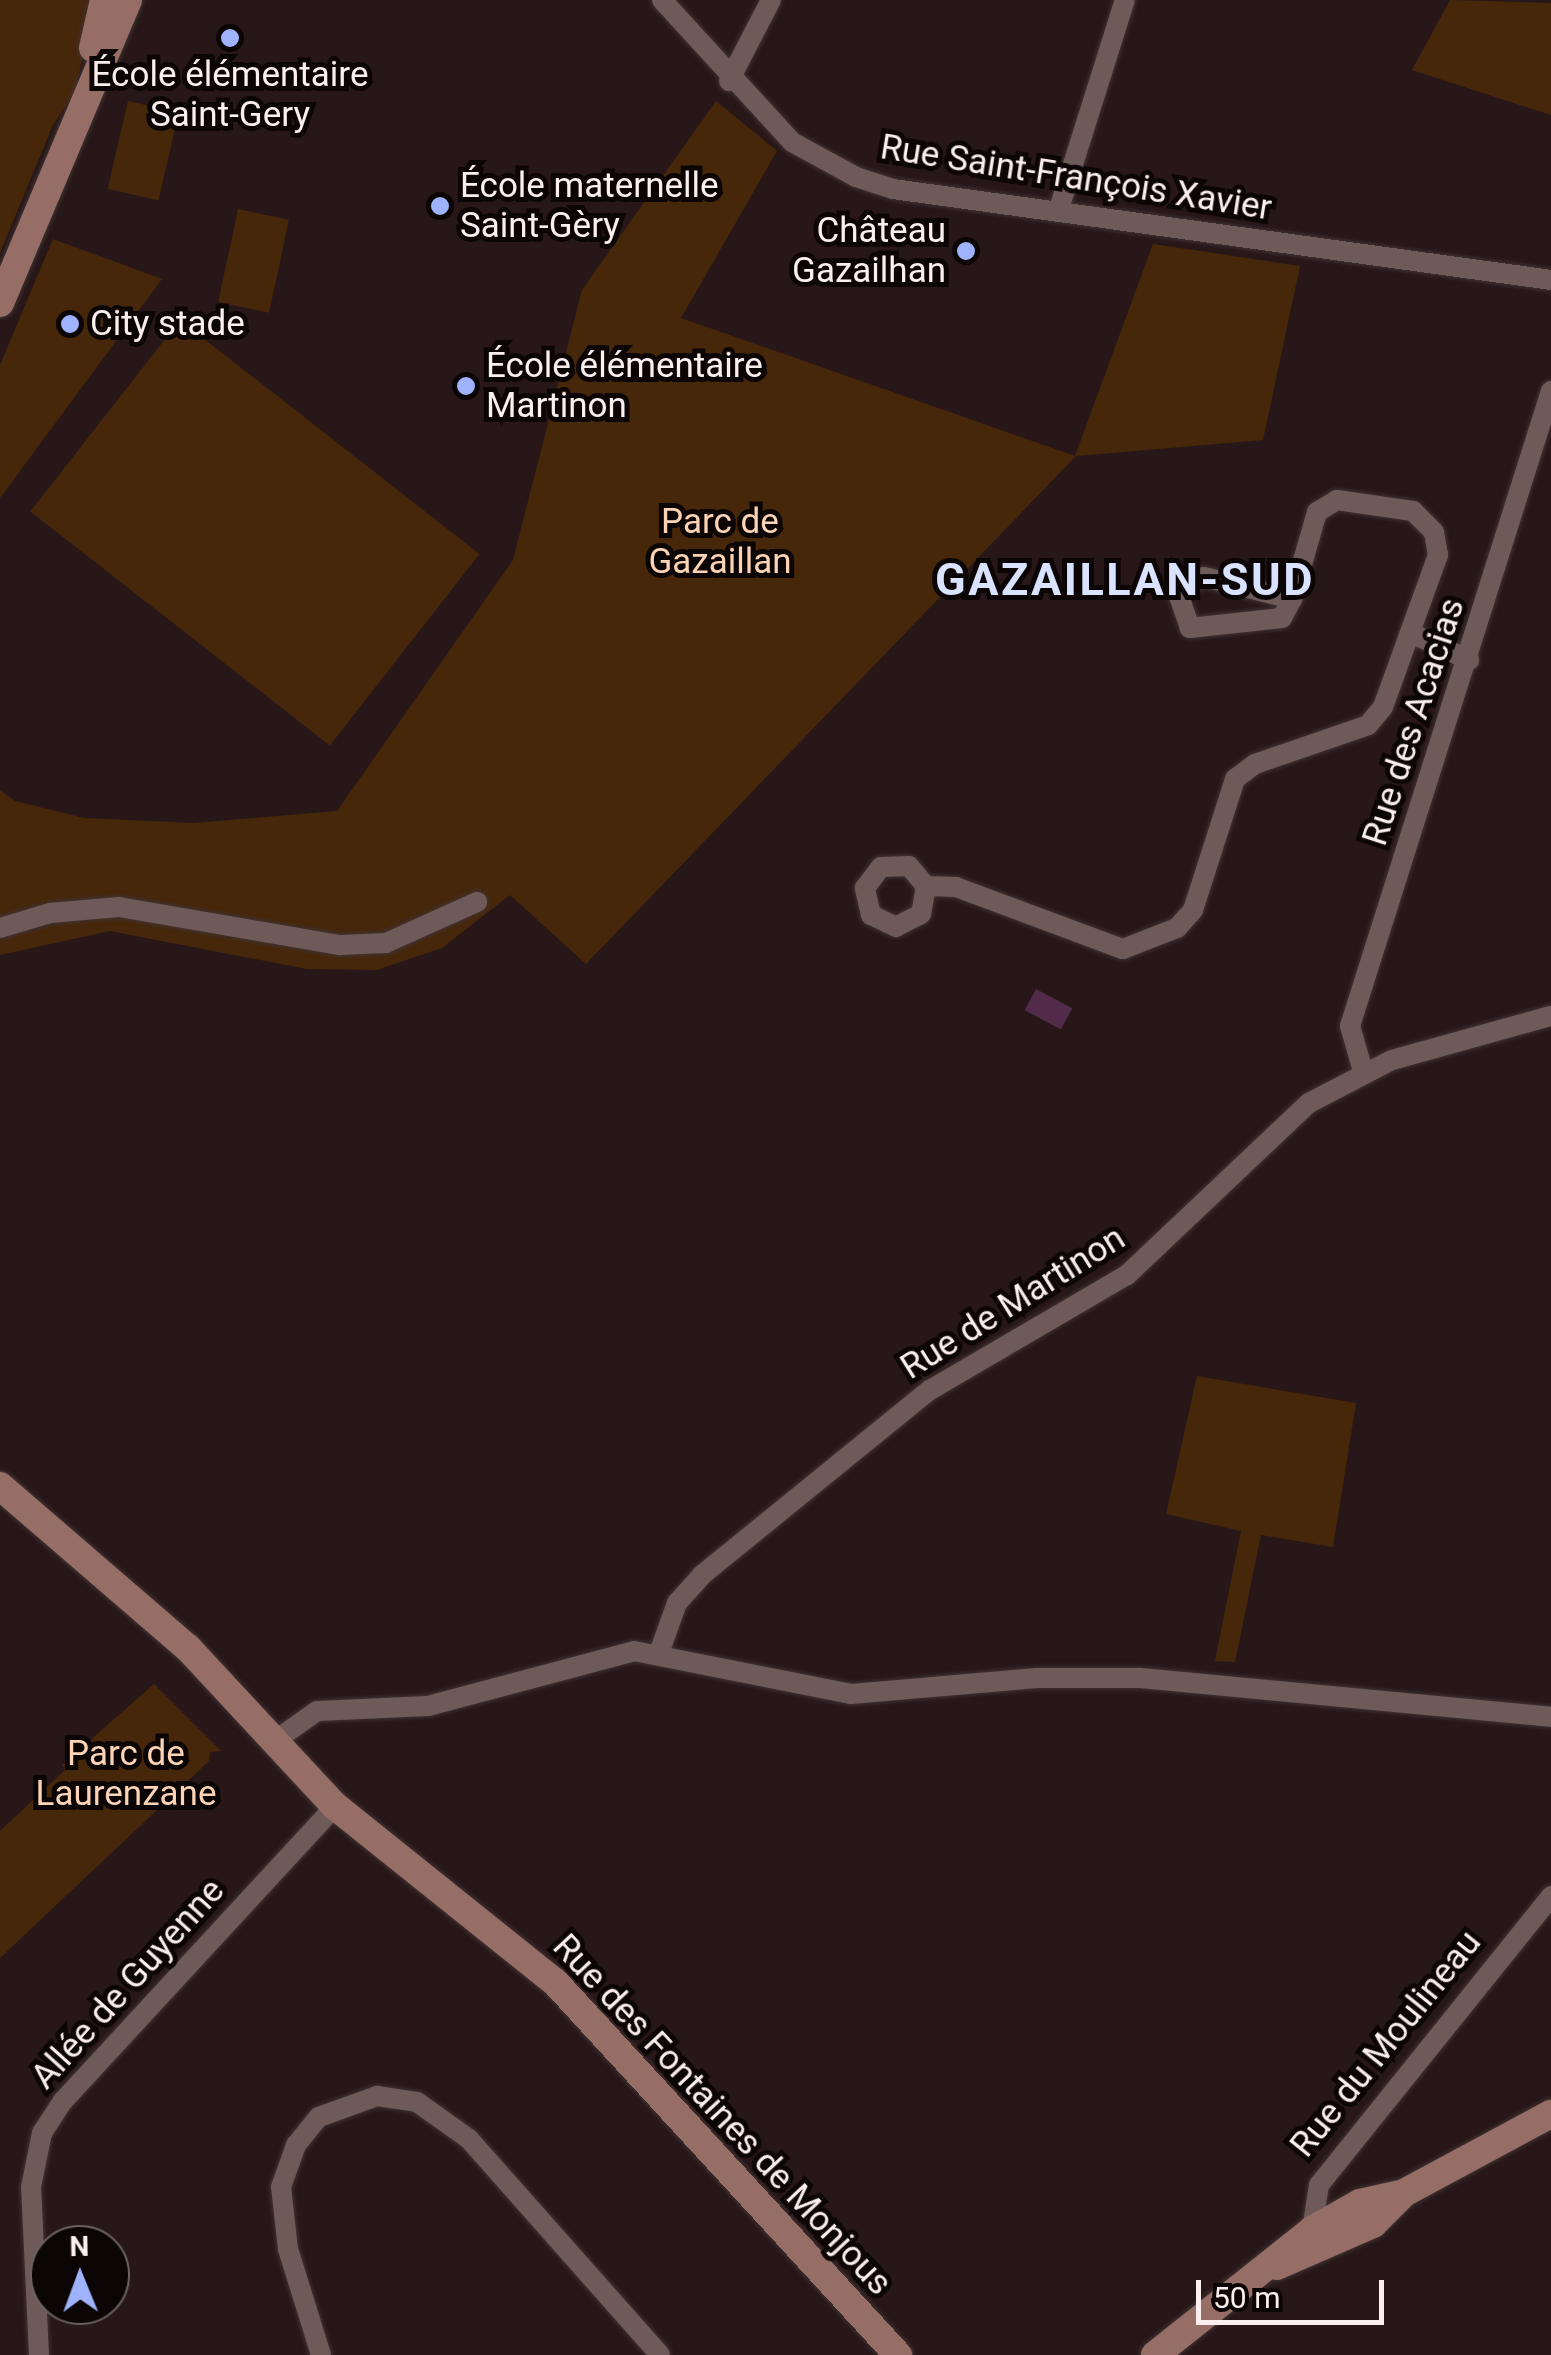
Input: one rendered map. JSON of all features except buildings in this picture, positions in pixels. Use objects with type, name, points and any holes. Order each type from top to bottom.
[{"type":"street","points":[[63,155],[104,0]]},
{"type":"street","points":[[0,303],[128,0]]},
{"type":"street","name":"Rue Saint-François Xavier","points":[[662,0],[729,80],[792,142],[856,177],[893,189],[1551,280]]},
{"type":"street","points":[[729,80],[771,0]]},
{"type":"street","points":[[1058,212],[1125,0]]},
{"type":"street","name":"Rue des Acacias","points":[[1363,1072],[1350,1026],[1470,660],[1551,391]]},
{"type":"street","points":[[926,886],[956,887],[1123,949],[1178,928],[1193,910],[1234,779],[1255,764],[1368,725],[1383,707],[1414,634],[1438,556],[1434,532],[1413,511],[1336,500],[1317,512],[1292,599],[1282,618],[1270,624],[1190,628],[1180,598],[1187,584],[1204,578],[1292,599]]},
{"type":"street","points":[[1414,634],[1470,660]]},
{"type":"street","points":[[0,928],[50,913],[119,908],[340,945],[386,943],[477,902]]},
{"type":"street","name":"Rue de Martinon","points":[[659,1653],[677,1604],[702,1575],[930,1390],[1127,1275],[1283,1123],[1363,1072],[1551,1016]]},
{"type":"street","name":"Rue des Fontaines de Monjous","points":[[0,1486],[188,1648],[335,1806],[555,1982],[898,2355]]},
{"type":"street","points":[[276,1740],[317,1711],[428,1706],[606,1655],[659,1653],[850,1694],[1037,1678],[1140,1678],[1551,1718]]},
{"type":"street","name":"Allée de Guyenne","points":[[39,2355],[31,2187],[42,2132],[63,2101],[335,1806]]},
{"type":"street","name":"Rue du Moulineau","points":[[1312,2230],[1319,2186],[1551,1896]]},
{"type":"street","points":[[321,2355],[288,2249],[281,2187],[296,2145],[319,2116],[377,2096],[417,2102],[469,2139],[660,2355]]},
{"type":"street","points":[[1155,2355],[1312,2230],[1360,2203],[1404,2193],[1551,2114]]},
{"type":"street","points":[[1262,2271],[1323,2251],[1373,2224],[1404,2193]]},
{"type":"green space","points":[[0,0],[95,0],[75,92],[53,125],[0,253]]},
{"type":"green space","points":[[1450,0],[1551,3],[1551,115],[1412,70]]},
{"type":"green space","points":[[128,101],[179,113],[158,200],[108,189]]},
{"type":"green space","name":"Parc de Gazaillan","points":[[716,101],[777,151],[681,318],[1075,456],[1153,244],[1300,266],[1263,440],[1076,456],[586,964],[510,895],[442,948],[377,970],[307,969],[110,931],[0,955],[0,790],[15,801],[84,818],[194,823],[337,811],[513,560],[582,290]]},
{"type":"green space","points":[[238,209],[289,220],[269,313],[218,302]]},
{"type":"green space","points":[[53,239],[162,279],[0,498],[0,365]]},
{"type":"green space","points":[[180,320],[479,554],[330,745],[30,511]]},
{"type":"green space","points":[[1197,1376],[1356,1403],[1333,1547],[1261,1535],[1235,1662],[1215,1661],[1241,1531],[1166,1514]]},
{"type":"green space","name":"Parc de Laurenzane","points":[[154,1684],[221,1751],[210,1752],[209,1761],[0,1958],[0,1831],[65,1770],[62,1765]]},
{"type":"shaded area","points":[[1036,989],[1072,1008],[1061,1029],[1025,1010]]},
{"type":"place","name":"École élémentaire Saint-Gery","points":[[230,38]]},
{"type":"place","name":"École maternelle Saint-Gèry","points":[[440,206]]},
{"type":"place","name":"Château Gazailhan","points":[[966,251]]},
{"type":"place","name":"City stade","points":[[70,324]]},
{"type":"place","name":"École élémentaire Martinon","points":[[466,386]]},
{"type":"district","name":"GAZAILLAN-SUD","points":[[1125,580]]}]
